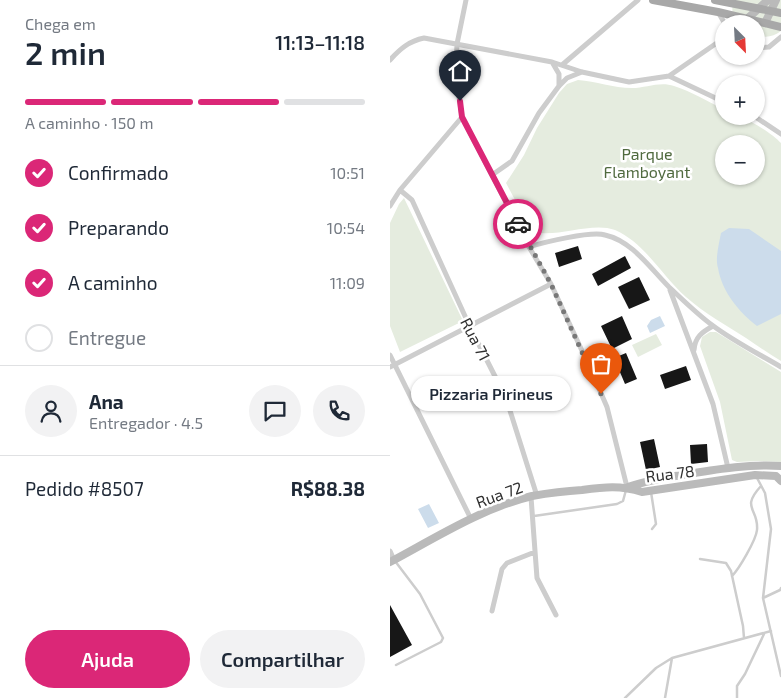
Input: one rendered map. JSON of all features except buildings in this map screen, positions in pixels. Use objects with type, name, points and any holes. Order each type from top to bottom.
[{"type":"main road","points":[[653,0],[727,15]]},
{"type":"main road","points":[[718,0],[781,13]]},
{"type":"main road","points":[[751,15],[768,0]]},
{"type":"main road","points":[[776,0],[765,23],[781,26]]},
{"type":"main road","name":"Rua 78","points":[[627,487],[644,481],[728,468],[758,465],[781,466]]},
{"type":"main road","name":"Rua 78","points":[[627,487],[642,492],[756,474],[776,476],[781,481]]},
{"type":"main road","name":"Rua 72","points":[[392,561],[471,519],[491,510],[534,496],[607,487],[627,487]]},
{"type":"street","points":[[466,0],[457,44],[457,84],[462,117],[551,284],[590,368],[606,407],[627,487]]},
{"type":"street","points":[[562,64],[638,0]]},
{"type":"street","points":[[765,47],[769,47],[781,37]]},
{"type":"street","points":[[390,60],[404,46],[417,39],[424,38],[562,64],[582,72],[629,82],[669,76],[715,44]]},
{"type":"street","points":[[552,62],[559,74],[559,86]]},
{"type":"street","points":[[492,175],[512,161],[539,113],[559,86],[567,78],[582,72]]},
{"type":"street","points":[[669,76],[715,98]]},
{"type":"street","points":[[390,206],[400,190],[462,117]]},
{"type":"street","points":[[765,123],[781,134]]},
{"type":"street","name":"Rua 71","points":[[400,190],[412,200],[470,327],[506,398],[534,496],[532,516],[537,578],[556,615]]},
{"type":"street","points":[[530,247],[591,234],[602,234],[627,245],[669,287],[713,326],[781,368]]},
{"type":"street","points":[[392,366],[551,284]]},
{"type":"street","points":[[669,287],[713,404],[728,468]]},
{"type":"street","points":[[694,350],[695,342],[700,334],[713,326]]},
{"type":"street","points":[[390,355],[392,366],[471,519]]},
{"type":"street","points":[[390,551],[392,561]]},
{"type":"street","points":[[492,611],[502,569],[507,563],[535,552]]},
{"type":"lane","points":[[756,474],[769,510],[771,530],[763,598],[781,676]]},
{"type":"lane","points":[[732,576],[738,570],[757,532],[750,506],[751,497],[761,486]]},
{"type":"lane","points":[[532,516],[617,504],[623,501],[627,487]]},
{"type":"lane","points":[[651,491],[656,524],[652,529]]},
{"type":"lane","points":[[700,559],[726,563],[732,576],[744,638]]},
{"type":"lane","points":[[392,561],[420,594],[443,638],[441,642],[396,666]]},
{"type":"lane","points":[[763,598],[781,588]]},
{"type":"lane","points":[[625,698],[656,668],[672,658],[771,631]]},
{"type":"lane","points":[[737,698],[737,686],[745,674],[764,634]]},
{"type":"lane","points":[[665,698],[672,658]]},
{"type":"green space","points":[[732,0],[781,0],[781,31],[772,36],[765,36],[765,15],[733,15]]},
{"type":"green space","name":"Parque Flamboyant","points":[[578,80],[625,88],[664,84],[674,86],[715,105],[715,125],[757,125],[781,143],[781,361],[693,303],[677,289],[644,251],[626,236],[615,230],[593,228],[546,233],[537,232],[530,228],[506,183],[559,93],[567,84]]},
{"type":"green space","points":[[404,198],[463,321],[400,352],[390,326],[390,223]]},
{"type":"green space","points":[[710,332],[716,332],[781,372],[781,462],[737,462],[732,460],[720,402],[700,346],[702,337]]},
{"type":"green space","points":[[656,334],[662,345],[638,357],[632,345]]},
{"type":"water","points":[[729,228],[749,229],[781,251],[781,314],[757,326],[732,301],[720,277],[717,264],[718,246],[721,233]]},
{"type":"water","points":[[660,316],[665,326],[650,333],[647,326],[651,320]]},
{"type":"water","points":[[429,504],[439,523],[428,528],[418,509]]},
{"type":"way so far","points":[[518,224],[551,284],[601,394]]},
{"type":"place","name":"Pizzaria Pirineus","points":[[601,394]]},
{"type":"route","points":[[460,101],[462,117],[518,224]]}]
